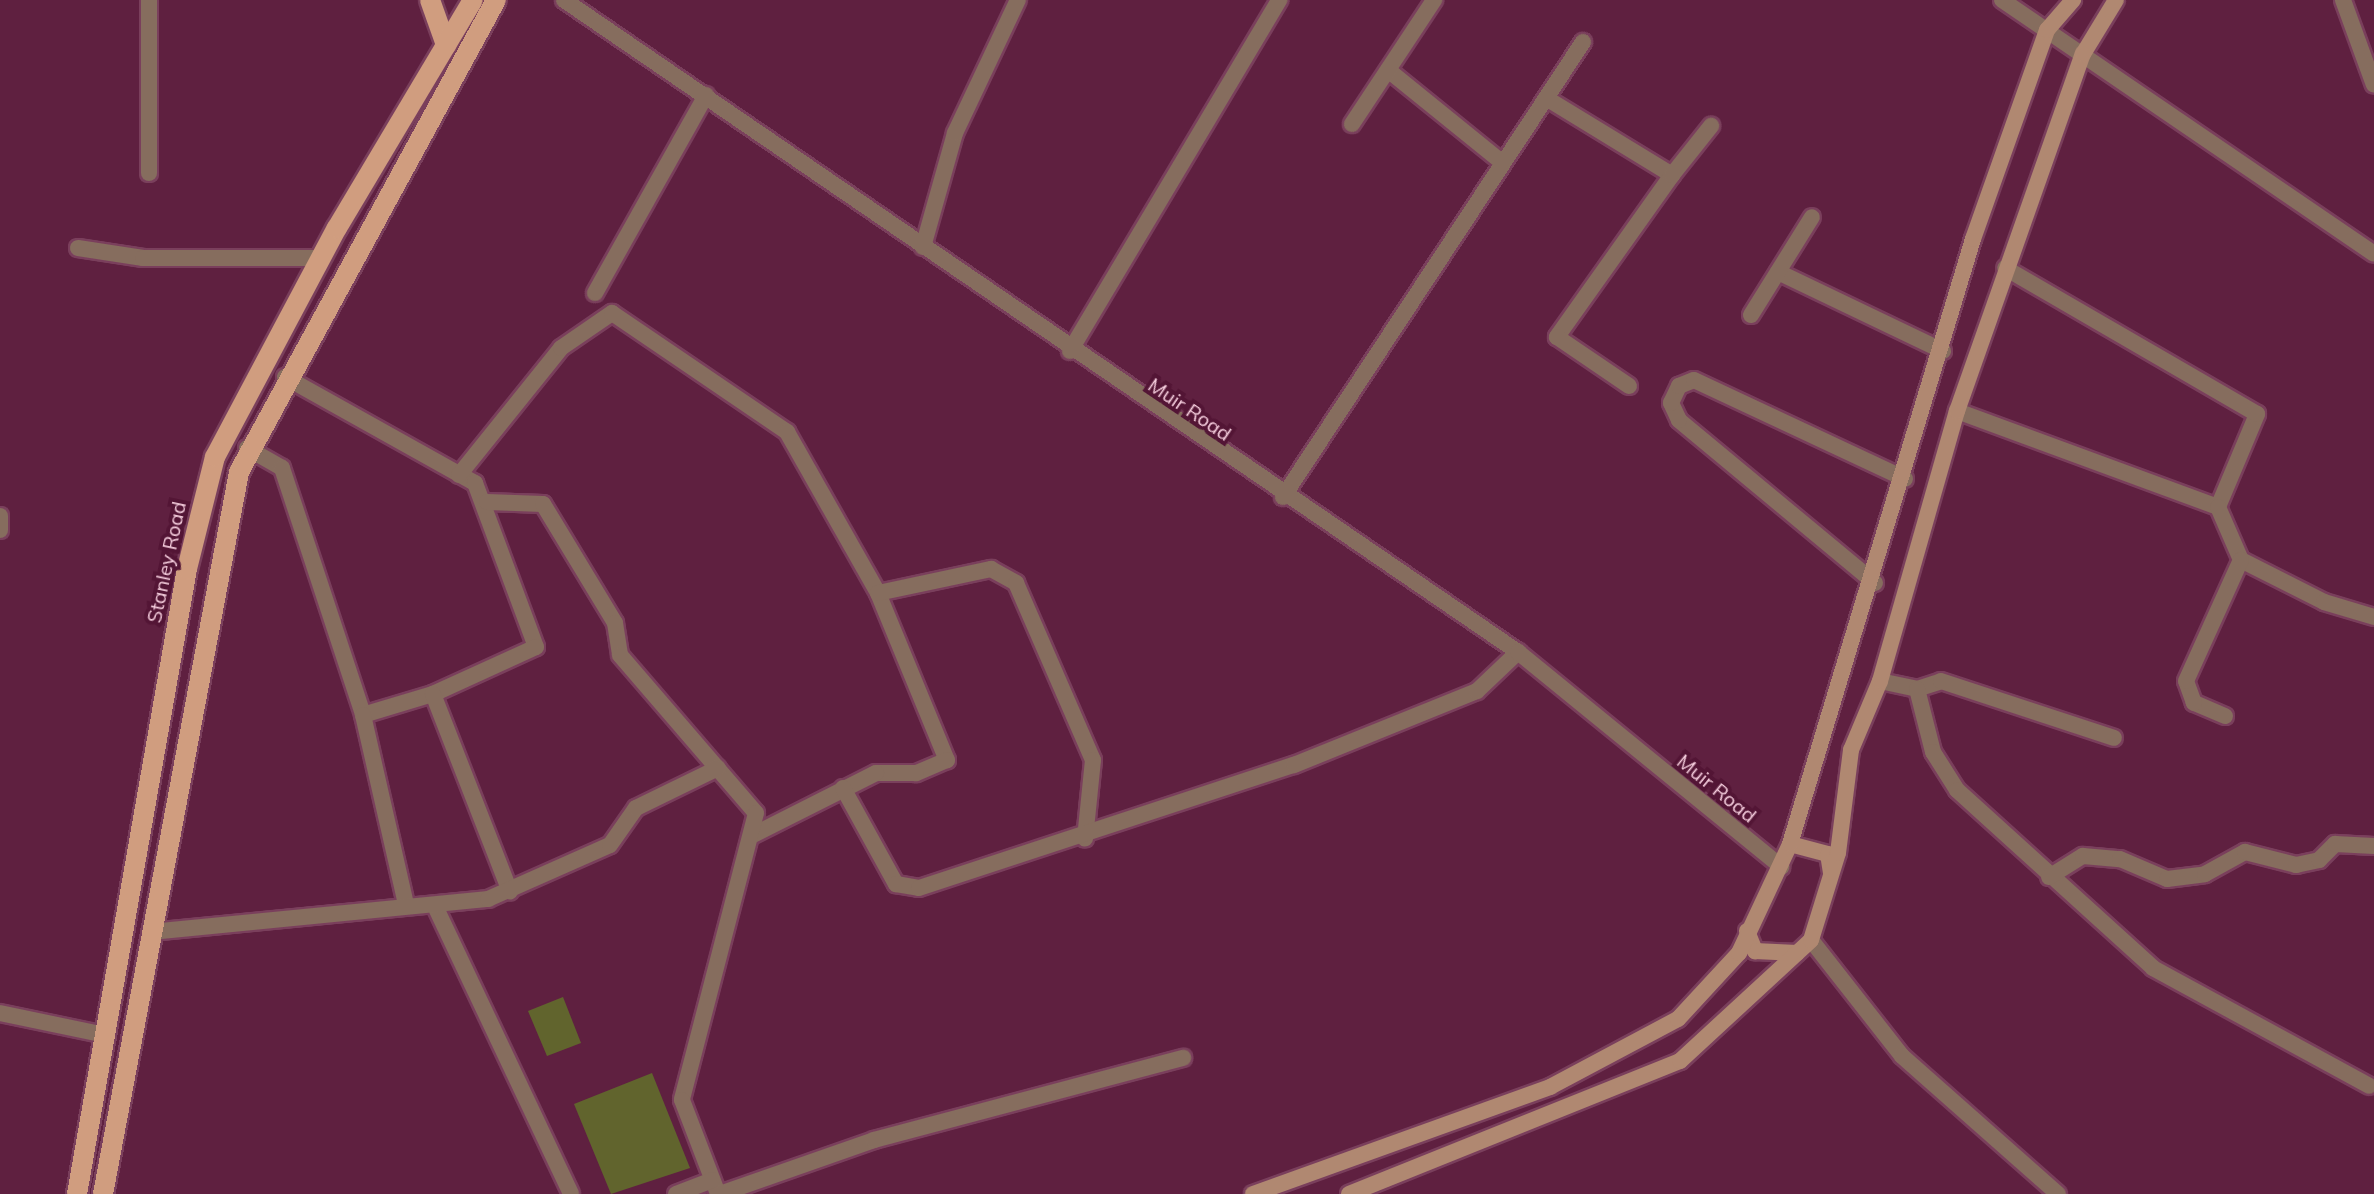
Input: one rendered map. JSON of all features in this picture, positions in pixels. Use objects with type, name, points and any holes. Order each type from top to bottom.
[{"type":"main road","points":[[430,0],[446,45]]},
{"type":"main road","name":"Stanley Road","points":[[77,1194],[199,511],[227,428],[320,258],[473,0]]},
{"type":"main road","points":[[103,1194],[219,554],[247,448],[496,0]]},
{"type":"main road","points":[[1253,1194],[1550,1087],[1678,1019],[1739,953],[1747,931],[1782,867],[1790,844],[1875,583],[1943,351],[2047,30],[2073,0]]},
{"type":"main road","points":[[1349,1194],[1680,1061],[1811,940],[1832,875],[1851,750],[1880,681],[1957,411],[2083,54],[2116,0]]},
{"type":"main road","points":[[1790,844],[1828,854],[1832,875]]},
{"type":"main road","points":[[1747,931],[1755,951],[1797,953]]},
{"type":"street","points":[[149,0],[149,173]]},
{"type":"street","name":"Muir Road","points":[[564,0],[706,95],[1283,497],[1518,652],[1782,867]]},
{"type":"street","points":[[923,247],[955,133],[1018,0]]},
{"type":"street","points":[[1070,351],[1279,0]]},
{"type":"street","points":[[2002,0],[2374,254]]},
{"type":"street","points":[[2343,0],[2374,85]]},
{"type":"street","points":[[1352,124],[1431,1]]},
{"type":"street","points":[[1283,497],[1583,42]]},
{"type":"street","points":[[1388,70],[1503,163]]},
{"type":"street","points":[[595,293],[706,95]]},
{"type":"street","points":[[1546,98],[1672,175]]},
{"type":"street","points":[[1629,386],[1557,337],[1672,175],[1711,126]]},
{"type":"street","points":[[1751,315],[1812,217]]},
{"type":"street","points":[[78,248],[143,258],[320,258]]},
{"type":"street","points":[[2005,268],[2257,414],[2218,507],[2241,560],[2324,602],[2374,617]]},
{"type":"street","points":[[1778,272],[1943,351]]},
{"type":"street","points":[[459,475],[561,348],[612,313],[787,432],[878,593],[947,760],[916,773],[876,773],[753,835]]},
{"type":"street","points":[[285,377],[459,475],[487,502],[536,647],[433,694],[363,715]]},
{"type":"street","points":[[1875,583],[1679,420],[1671,403],[1679,386],[1694,380],[1905,479]]},
{"type":"street","points":[[1957,411],[2218,507]]},
{"type":"street","points":[[247,448],[282,468],[363,715],[406,904]]},
{"type":"street","points":[[487,502],[543,504],[615,623],[620,655],[756,813],[753,835],[738,863],[682,1100],[717,1189]]},
{"type":"street","points":[[0,516],[0,530]]},
{"type":"street","points":[[2225,716],[2194,703],[2186,681],[2241,560]]},
{"type":"street","points":[[878,593],[991,569],[1016,583],[1093,760],[1085,839]]},
{"type":"street","points":[[843,788],[881,860],[906,890],[1085,839],[1477,691],[1518,652]]},
{"type":"street","points":[[1880,681],[1917,689],[1941,681],[1982,691],[2114,738]]},
{"type":"street","points":[[1917,689],[1933,752],[1957,790],[2049,877],[2153,968],[2369,1086]]},
{"type":"street","points":[[433,694],[510,892]]},
{"type":"street","points":[[151,932],[406,904],[435,906],[510,892],[610,845],[636,808],[718,768]]},
{"type":"street","points":[[2049,877],[2083,856],[2120,859],[2167,879],[2205,874],[2245,852],[2296,865],[2319,860],[2335,844],[2374,846]]},
{"type":"street","points":[[435,906],[571,1194]]},
{"type":"street","points":[[1811,940],[1902,1056],[2058,1194]]},
{"type":"street","points":[[0,1013],[105,1035]]},
{"type":"street","points":[[676,1194],[717,1189],[874,1140],[1183,1058]]},
{"type":"green space","points":[[563,997],[581,1043],[547,1056],[528,1011]]},
{"type":"green space","points":[[652,1073],[690,1168],[611,1194],[574,1104]]}]
